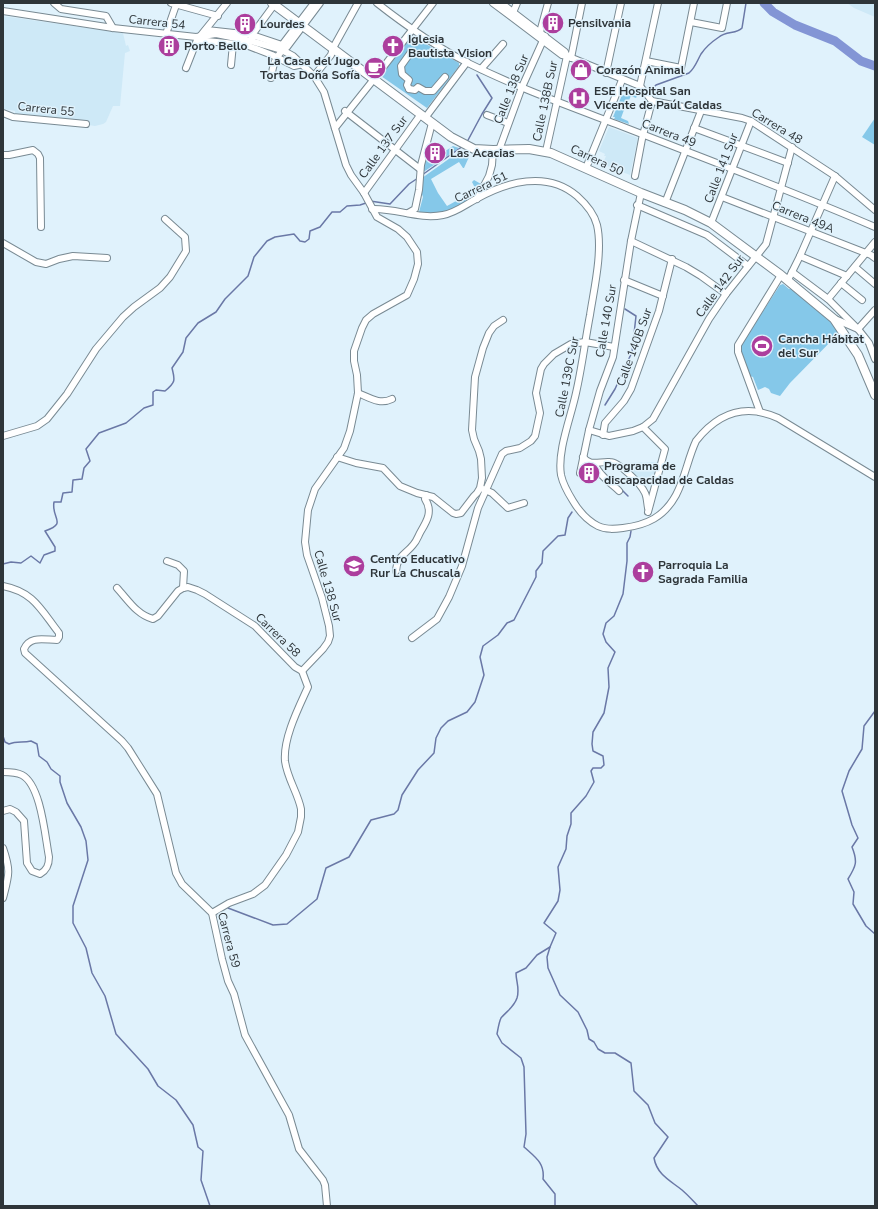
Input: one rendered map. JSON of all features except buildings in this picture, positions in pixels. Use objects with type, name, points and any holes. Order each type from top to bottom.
[{"type":"main road","name":"Carrera 50","points":[[273,4],[459,142],[474,149],[496,150],[529,148],[546,151],[641,193],[685,210],[711,223],[784,277],[834,319],[858,354],[875,395]]},
{"type":"street","points":[[54,3],[61,9],[106,16],[113,28]]},
{"type":"street","points":[[186,68],[199,38],[207,30],[227,3]]},
{"type":"street","points":[[271,78],[274,60],[282,47],[287,47],[314,3]]},
{"type":"street","points":[[301,24],[320,3]]},
{"type":"street","points":[[314,76],[332,55],[333,48],[358,3]]},
{"type":"street","name":"Carrera 49","points":[[377,3],[412,30],[481,69],[556,101],[822,204],[875,227]]},
{"type":"street","points":[[334,126],[374,79],[433,3]]},
{"type":"street","points":[[493,3],[565,52],[569,57],[622,80],[640,86],[652,101],[643,135],[635,176]]},
{"type":"street","points":[[501,3],[512,15]]},
{"type":"street","points":[[512,15],[517,3]]},
{"type":"street","name":"Calle 138 Sur","points":[[477,199],[489,176],[496,150],[508,123],[541,36],[548,3]]},
{"type":"street","name":"Calle 138B Sur","points":[[546,151],[556,101],[569,57],[582,3]]},
{"type":"street","points":[[606,73],[620,3]]},
{"type":"street","points":[[640,86],[658,3]]},
{"type":"street","points":[[646,61],[681,68],[694,3]]},
{"type":"street","points":[[690,22],[722,28],[727,3]]},
{"type":"street","points":[[167,31],[173,4],[218,16]]},
{"type":"street","points":[[251,41],[273,4]]},
{"type":"street","name":"Carrera 54","points":[[3,11],[113,28],[199,38],[233,44],[246,45],[251,41]]},
{"type":"street","name":"Carrera 54","points":[[207,30],[251,41],[276,57],[294,66],[303,64]]},
{"type":"street","name":"Carrera 54","points":[[199,38],[216,34],[282,47],[303,64],[314,76],[324,92],[346,165],[351,175],[377,217],[403,232],[417,252],[418,264],[407,295]]},
{"type":"street","points":[[231,65],[233,44]]},
{"type":"street","points":[[481,69],[503,44]]},
{"type":"street","points":[[411,52],[401,66],[402,74],[409,80],[407,85],[408,91],[415,90],[418,87],[425,91],[433,91],[445,77]]},
{"type":"street","name":"Calle 137 Sur","points":[[368,201],[396,148],[467,62]]},
{"type":"street","points":[[586,168],[622,80]]},
{"type":"street","name":"Carrera 48","points":[[652,101],[751,121],[835,176],[875,210]]},
{"type":"street","points":[[347,110],[396,148],[421,172]]},
{"type":"street","points":[[665,202],[701,111]]},
{"type":"street","points":[[3,121],[4,113]]},
{"type":"street","name":"Carrera 55","points":[[4,113],[14,117],[86,124]]},
{"type":"street","points":[[487,115],[508,123]]},
{"type":"street","name":"Calle 141 Sur","points":[[711,223],[751,121]]},
{"type":"street","points":[[408,213],[415,209],[420,190],[421,172],[432,123]]},
{"type":"street","points":[[694,128],[788,163]]},
{"type":"street","name":"Calle 142 Sur","points":[[643,426],[653,419],[709,319],[726,294],[766,244],[792,147]]},
{"type":"street","points":[[3,155],[33,150],[38,154],[40,158],[41,226]]},
{"type":"street","points":[[760,412],[738,352],[738,345],[784,277],[792,272],[835,176]]},
{"type":"street","name":"Carrera 51","points":[[368,201],[414,216],[425,217],[443,215],[457,210],[477,199],[521,181],[541,180],[559,186],[575,194],[592,212],[597,225],[599,243],[595,281]]},
{"type":"street","name":"Calle 140 Sur","points":[[580,474],[589,430],[600,391],[613,357],[624,280],[637,205],[641,193]]},
{"type":"street","name":"Carrera 49A","points":[[722,197],[866,253],[875,258]]},
{"type":"street","points":[[637,205],[707,235],[748,266]]},
{"type":"street","points":[[3,436],[37,426],[47,419],[67,394],[96,349],[123,317],[160,288],[170,277],[186,251],[185,237],[165,219]]},
{"type":"street","points":[[631,241],[672,259],[701,276],[726,294]]},
{"type":"street","points":[[828,299],[875,242]]},
{"type":"street","points":[[3,243],[36,262],[46,264],[73,256],[107,258]]},
{"type":"street","points":[[800,256],[847,276]]},
{"type":"street","name":"Calle 140B Sur","points":[[603,434],[605,423],[624,401],[631,388],[660,311],[672,259]]},
{"type":"street","points":[[855,267],[875,284]]},
{"type":"street","points":[[792,272],[828,299],[858,329],[869,343],[875,359]]},
{"type":"street","points":[[624,280],[663,296]]},
{"type":"street","name":"Calle 139C Sur","points":[[595,281],[576,393],[562,448],[562,476],[574,503],[587,518],[600,527],[620,528],[648,522]]},
{"type":"street","points":[[841,283],[862,300]]},
{"type":"street","name":"Calle 138 Sur","points":[[302,671],[323,649],[330,636],[322,598],[307,555],[305,529],[308,510],[315,489],[344,448],[350,431],[358,393],[354,351],[362,328],[366,320],[373,314],[407,295]]},
{"type":"street","points":[[858,329],[875,310]]},
{"type":"street","points":[[834,319],[858,329]]},
{"type":"street","points":[[483,489],[481,459],[472,430],[475,377],[489,333],[494,326],[504,320]]},
{"type":"street","points":[[412,638],[437,619],[449,597],[462,566],[483,489],[502,454],[506,451],[520,448],[536,436],[540,413],[536,393],[541,369],[544,364],[563,348],[572,344],[585,342],[614,347]]},
{"type":"street","points":[[358,393],[381,402],[392,399]]},
{"type":"street","points":[[648,522],[665,510],[676,496],[692,448],[702,434],[717,421],[733,413],[745,411],[769,414],[788,423],[875,477]]},
{"type":"street","points":[[589,430],[609,436],[633,431],[643,426],[665,449],[648,512]]},
{"type":"street","points":[[337,457],[356,463],[382,468],[400,486],[433,497],[453,513],[458,514],[477,493],[483,489]]},
{"type":"street","points":[[583,457],[589,462],[614,463],[640,485],[647,497],[648,522]]},
{"type":"street","points":[[595,463],[597,471],[619,491]]},
{"type":"street","points":[[483,489],[492,493],[508,508],[524,503]]},
{"type":"street","points":[[396,571],[399,558],[415,544],[428,519],[429,510],[425,499],[426,495]]},
{"type":"street","points":[[117,588],[138,611],[146,617],[154,619],[178,591],[183,588],[184,571],[178,565],[167,561]]},
{"type":"street","name":"Carrera 59","points":[[3,586],[15,589],[37,603],[59,632],[59,637],[57,640],[39,639],[28,643],[24,649],[25,653],[85,709],[115,734],[128,748],[157,794],[176,873],[182,884],[212,913],[220,953],[228,981],[234,994],[245,1035],[289,1115],[299,1149],[323,1180],[325,1185],[326,1206]]},
{"type":"street","name":"Carrera 58","points":[[183,588],[188,587],[205,594],[255,626],[295,667],[302,671],[308,687],[295,715],[290,731],[285,761],[301,809],[298,832],[286,855],[265,885],[253,894],[229,903],[212,913]]},
{"type":"street","points":[[3,772],[19,773],[23,775],[33,787],[38,797],[49,857],[48,865],[40,874],[32,871],[27,863],[24,821],[21,816],[10,809],[3,811]]},
{"type":"street","points":[[3,848],[8,863],[9,872],[3,898]]},
{"type":"shaded area","points":[[847,3],[875,3],[875,17],[854,8]]},
{"type":"shaded area","points":[[3,16],[123,33],[126,46],[128,45],[130,51],[125,53],[120,106],[113,106],[106,122],[95,126],[15,114],[15,111],[3,109]]},
{"type":"shaded area","points":[[414,40],[419,40],[459,63],[459,66],[427,108],[381,76],[405,44]]},
{"type":"shaded area","points":[[626,86],[637,96],[636,98],[631,96],[629,100],[628,99],[621,118],[628,121],[629,124],[614,119],[615,117],[613,117],[622,95],[626,96],[628,91],[625,89]]},
{"type":"shaded area","name":"ESE Hospital San Vicente de Paúl Caldas","points":[[579,87],[587,90],[580,106],[572,103]]},
{"type":"shaded area","points":[[875,118],[875,145],[862,137]]},
{"type":"shaded area","points":[[609,127],[638,138],[630,175],[607,166],[608,163],[604,161],[606,156],[604,156],[605,154],[599,151]]},
{"type":"shaded area","points":[[453,146],[459,148],[422,173],[425,159],[430,161]]},
{"type":"shaded area","points":[[460,151],[469,157],[464,168],[459,162],[431,179],[438,193],[447,206],[476,190],[472,182],[474,180],[481,184],[469,199],[460,206],[448,212],[440,215],[421,214],[419,212],[423,197],[420,189],[422,178]]},
{"type":"shaded area","points":[[783,284],[789,289],[794,289],[828,318],[840,332],[790,383],[780,396],[771,393],[769,389],[765,387],[758,390],[753,377],[750,376],[739,348],[780,285]]},
{"type":"shaded area","points":[[658,462],[654,478],[637,478],[624,463]]},
{"type":"waterway","points":[[648,93],[656,85],[689,73],[701,54],[712,43],[722,35],[740,30],[742,28],[746,3]]},
{"type":"waterway","points":[[764,3],[773,12],[795,25],[835,41],[861,61],[875,66]]},
{"type":"waterway","points":[[467,142],[492,98],[477,75]]},
{"type":"waterway","points":[[422,175],[463,146]]},
{"type":"waterway","points":[[370,201],[390,204],[409,184],[418,178]]},
{"type":"waterway","points":[[3,564],[11,562],[21,563],[31,556],[40,563],[44,555],[55,551],[55,547],[45,531],[52,528],[57,523],[54,502],[61,502],[63,493],[72,492],[73,480],[82,479],[84,468],[90,461],[86,449],[99,433],[126,423],[144,408],[153,405],[153,392],[156,390],[165,391],[173,383],[174,378],[172,368],[183,352],[186,338],[198,323],[216,312],[225,299],[248,276],[254,257],[267,241],[275,237],[294,234],[300,241],[305,242],[309,239],[310,231],[320,227],[332,212],[340,212],[347,206],[366,203]]},
{"type":"waterway","points":[[605,405],[615,389],[632,352],[636,316],[625,309]]},
{"type":"waterway","points":[[621,489],[628,496]]},
{"type":"waterway","points":[[228,908],[273,925],[287,924],[317,899],[326,868],[349,857],[371,820],[394,814],[398,810],[402,795],[418,770],[434,753],[436,738],[441,728],[448,721],[467,712],[475,702],[484,675],[480,657],[483,646],[498,635],[507,623],[514,620],[536,577],[536,571],[542,563],[543,551],[558,536],[565,535],[568,518],[572,512]]},
{"type":"waterway","points":[[555,1206],[555,1194],[543,1179],[541,1164],[524,1147],[526,1134],[524,1067],[521,1058],[502,1043],[497,1034],[501,1018],[517,998],[518,988],[516,973],[526,968],[537,955],[550,947],[556,933],[544,923],[558,901],[560,890],[558,867],[566,849],[567,836],[571,824],[571,813],[586,796],[594,782],[591,771],[593,768],[601,768],[604,765],[603,756],[593,751],[593,732],[604,713],[609,687],[608,668],[615,652],[606,642],[603,634],[606,623],[614,616],[623,594],[627,561],[627,543],[631,531]]},
{"type":"waterway","points":[[875,711],[864,726],[862,749],[849,771],[842,791],[852,825],[858,838],[852,847],[855,856],[855,864],[848,879],[854,892],[853,904],[866,926],[875,934]]},
{"type":"waterway","points":[[3,736],[5,742],[9,744],[31,741],[37,744],[39,756],[60,776],[60,782],[67,803],[81,827],[86,841],[88,860],[73,906],[73,923],[86,948],[92,973],[105,996],[116,1034],[148,1069],[158,1086],[176,1100],[193,1125],[198,1147],[203,1151],[201,1180],[210,1206]]},
{"type":"waterway","points":[[550,947],[547,957],[548,968],[560,995],[578,1012],[587,1030],[589,1039],[594,1042],[598,1049],[605,1053],[615,1053],[631,1063],[634,1091],[648,1105],[655,1123],[668,1137],[654,1158],[658,1169],[698,1206]]},
{"type":"place","name":"Pensilvania","points":[[553,23]]},
{"type":"place","name":"Lourdes","points":[[245,24]]},
{"type":"place","name":"Porto Bello","points":[[169,46]]},
{"type":"place","name":"Iglesia Bautista Vision","points":[[393,46]]},
{"type":"place","name":"La Casa del Jugo Tortas Doña Sofía","points":[[375,68]]},
{"type":"place","name":"Corazón Animal","points":[[581,70]]},
{"type":"place","name":"ESE Hospital San Vicente de Paúl Caldas","points":[[579,98]]},
{"type":"place","name":"Las Acacias","points":[[435,153]]},
{"type":"place","name":"Cancha Hábitat del Sur","points":[[762,346]]},
{"type":"place","name":"Programa de discapacidad de Caldas","points":[[589,473]]},
{"type":"place","name":"Centro Educativo Rur La Chuscala","points":[[354,566]]},
{"type":"place","name":"Parroquia La Sagrada Familia","points":[[643,572]]}]
